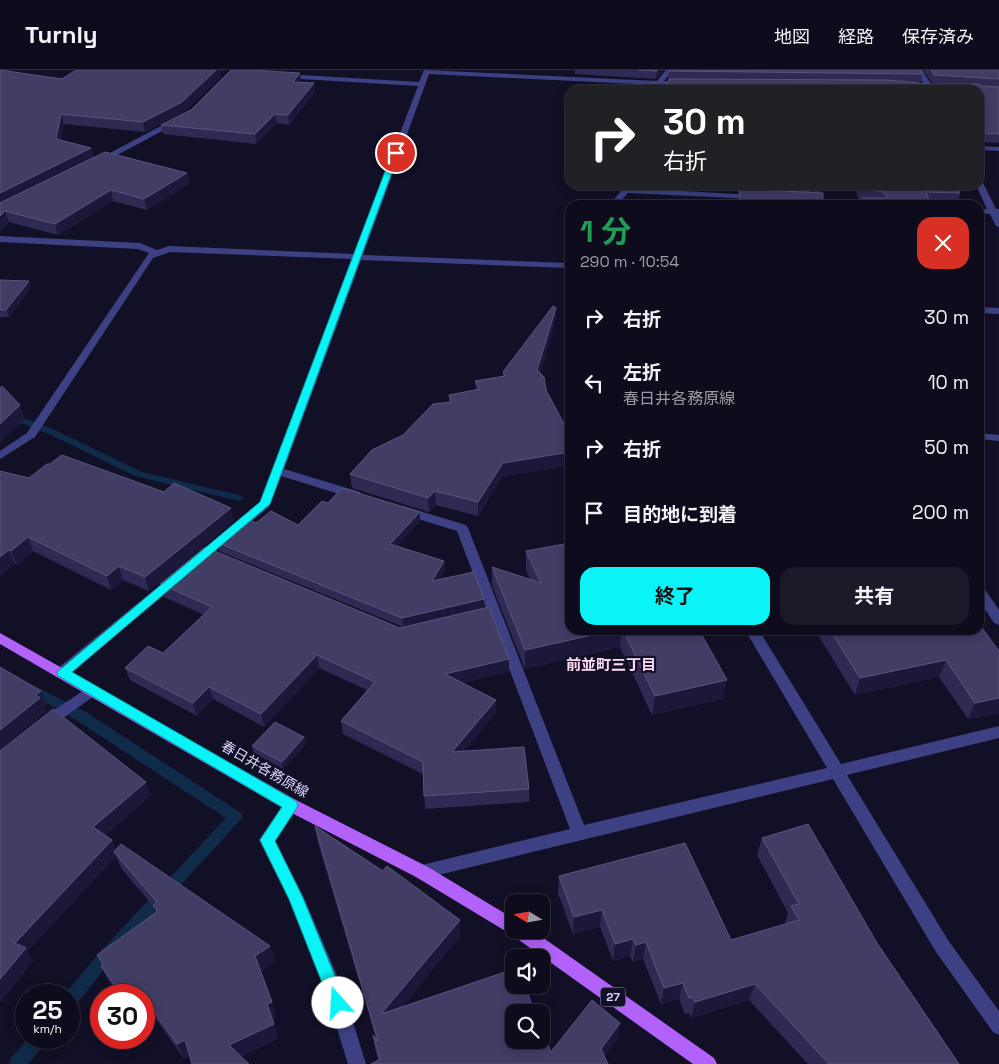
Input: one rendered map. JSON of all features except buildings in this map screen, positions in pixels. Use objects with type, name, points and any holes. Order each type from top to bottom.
[{"type":"main road","name":"春日井各務原線","points":[[0,638],[63,672],[291,805],[422,872],[505,923]]},
{"type":"main road","name":"27","points":[[531,939],[708,1064]]},
{"type":"street","points":[[659,85],[670,70]]},
{"type":"street","points":[[919,70],[928,85]]},
{"type":"street","points":[[63,672],[265,504],[426,71],[552,73],[596,81],[637,85]]},
{"type":"street","points":[[279,76],[422,84]]},
{"type":"street","points":[[679,85],[690,84]]},
{"type":"street","points":[[94,163],[188,116]]},
{"type":"street","points":[[984,148],[999,149]]},
{"type":"street","points":[[663,190],[760,198]]},
{"type":"street","points":[[983,190],[996,212],[999,224]]},
{"type":"street","points":[[0,239],[140,246],[156,253]]},
{"type":"street","points":[[0,456],[31,435],[150,256],[156,253],[169,249],[565,265]]},
{"type":"street","points":[[984,310],[999,311]]},
{"type":"street","points":[[984,436],[999,438]]},
{"type":"street","points":[[277,472],[369,500]]},
{"type":"street","points":[[388,505],[462,528],[490,613],[579,832]]},
{"type":"street","points":[[206,553],[224,560]]},
{"type":"street","points":[[984,598],[999,620]]},
{"type":"street","points":[[755,635],[942,946],[999,1026]]},
{"type":"street","points":[[34,732],[92,690]]},
{"type":"street","points":[[422,872],[579,832],[838,772],[999,732]]},
{"type":"street","points":[[291,805],[267,840],[296,898],[333,987],[357,1064]]},
{"type":"waterway","points":[[0,416],[24,421],[52,432],[139,474],[239,498]]},
{"type":"waterway","points":[[31,689],[81,716],[236,817],[104,958],[80,987]]},
{"type":"waterway","points":[[17,1064],[30,1049]]},
{"type":"district","name":"前並町三丁目","points":[[611,664]]},
{"type":"route","points":[[338,1003],[296,898],[267,840],[291,805],[63,672],[265,504],[396,153]]}]
